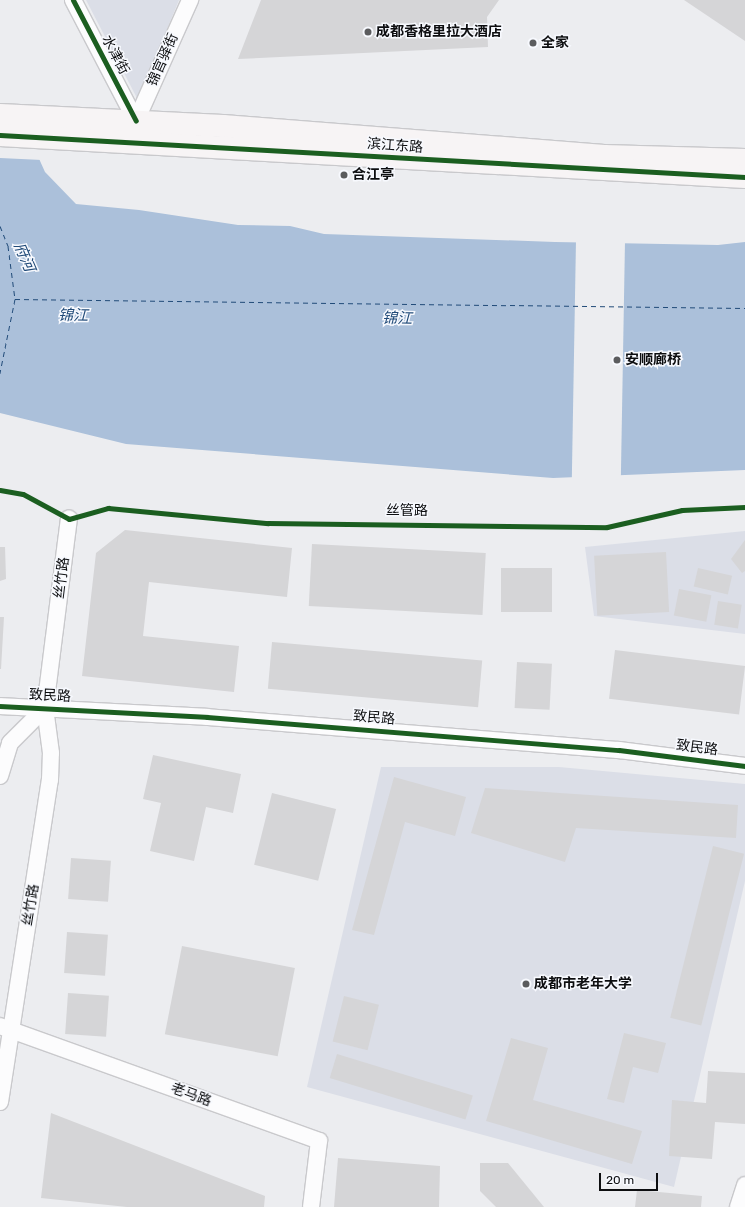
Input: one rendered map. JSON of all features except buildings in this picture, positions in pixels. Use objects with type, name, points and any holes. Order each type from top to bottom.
[{"type":"main road","name":"滨江东路","points":[[0,115],[136,121],[604,156],[745,160]]},
{"type":"main road","name":"滨江东路","points":[[0,135],[745,177]]},
{"type":"street","name":"水津街","points":[[73,0],[136,121]]},
{"type":"street","name":"锦官驿街","points":[[136,121],[190,0]]},
{"type":"street","name":"丝竹路","points":[[0,1102],[6,1028],[50,780],[50,753],[45,708],[70,519]]},
{"type":"street","name":"致民路","points":[[0,706],[207,717],[619,750],[745,766]]},
{"type":"street","points":[[0,776],[10,744],[45,708]]},
{"type":"street","name":"老马路","points":[[6,1028],[319,1141],[312,1207]]},
{"type":"street","points":[[738,1207],[745,1185]]},
{"type":"shaded area","points":[[86,0],[179,0],[138,100]]},
{"type":"shaded area","points":[[745,531],[745,634],[594,616],[585,547]]},
{"type":"shaded area","name":"成都市老年大学","points":[[381,767],[559,767],[745,784],[745,881],[674,1187],[307,1087]]},
{"type":"water","points":[[0,72],[45,172],[76,204],[139,210],[238,225],[290,226],[324,234],[555,242],[718,245],[745,242],[745,470],[553,478],[126,444],[0,413]]},
{"type":"pier","points":[[0,70],[2,71],[42,160],[0,158]]},
{"type":"pier","name":"安顺廊桥","points":[[576,240],[625,241],[621,480],[572,479]]},
{"type":"ferry route","points":[[0,226],[8,246],[15,299],[0,373]]},
{"type":"ferry route","points":[[15,299],[745,308]]},
{"type":"cycle path","points":[[73,0],[136,121]]},
{"type":"cycle path","points":[[0,135],[745,177]]},
{"type":"cycle path","name":"丝管路","points":[[0,490],[23,494],[69,519],[108,508],[268,523],[607,527],[682,510],[745,507]]},
{"type":"cycle path","points":[[0,706],[207,717],[619,750],[745,766]]},
{"type":"place","name":"成都香格里拉大酒店","points":[[368,32]]},
{"type":"place","name":"全家","points":[[533,43]]},
{"type":"place","name":"合江亭","points":[[344,175]]},
{"type":"place","name":"安顺廊桥","points":[[617,360]]},
{"type":"place","name":"成都市老年大学","points":[[526,984]]},
{"type":"water label","name":"府河","points":[[24,257]]},
{"type":"water label","name":"锦江","points":[[73,316]]},
{"type":"water label","name":"锦江","points":[[397,319]]}]
